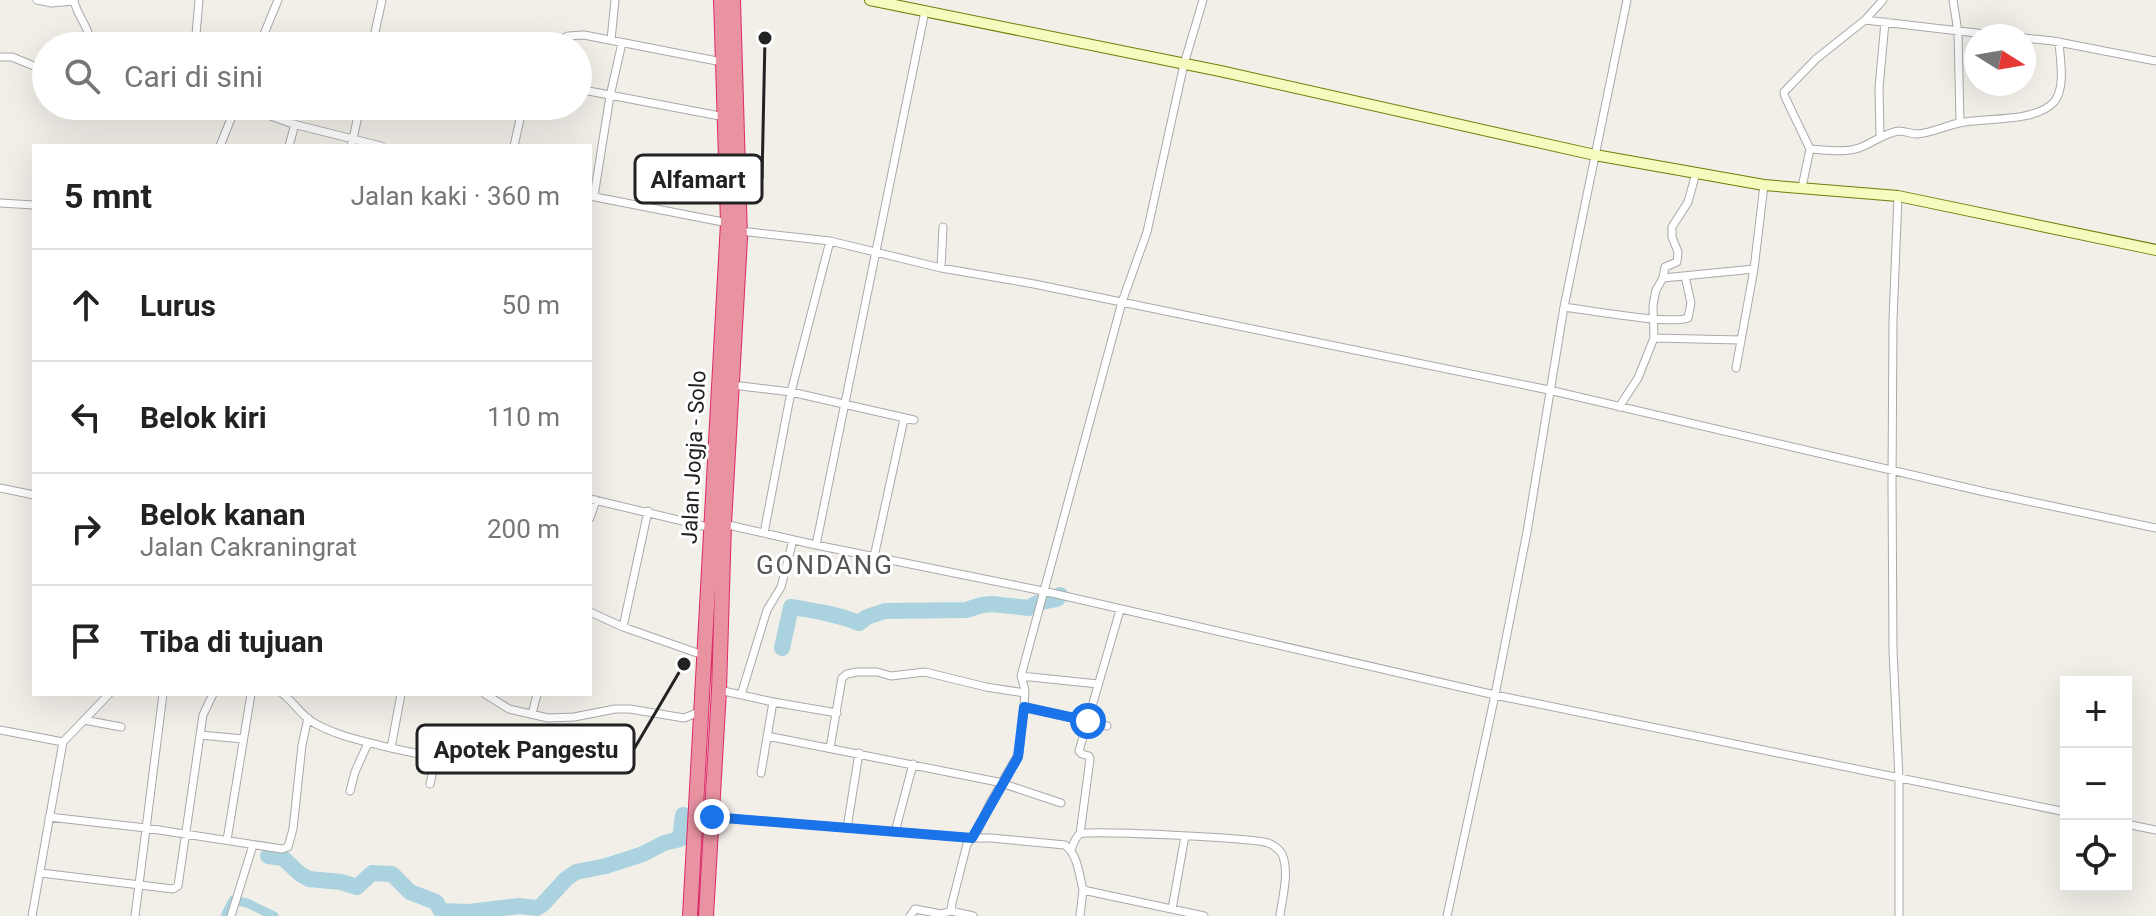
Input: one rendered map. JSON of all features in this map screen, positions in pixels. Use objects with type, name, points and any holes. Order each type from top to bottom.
[{"type":"highway","name":"Jalan Jogja - Solo","points":[[706,916],[719,690],[718,526],[734,227],[725,117],[721,0]]},
{"type":"highway","name":"Jalan Jogja - Solo","points":[[690,916],[705,655],[732,385],[733,0]]},
{"type":"street","points":[[37,0],[52,3],[74,1],[89,32]]},
{"type":"street","points":[[196,32],[199,0]]},
{"type":"street","points":[[265,32],[278,0]]},
{"type":"street","points":[[375,32],[382,0]]},
{"type":"street","points":[[611,40],[615,0]]},
{"type":"street","points":[[870,0],[1184,64],[1595,155],[1764,185],[1898,196],[2156,250]]},
{"type":"street","points":[[951,911],[967,844],[1019,753],[1025,693],[1021,676],[1122,302],[1147,232],[1184,64],[1203,0]]},
{"type":"street","points":[[1447,916],[1495,695],[1527,532],[1564,307],[1627,0]]},
{"type":"street","points":[[1802,187],[1810,149],[1784,92],[1883,0]]},
{"type":"street","points":[[1953,0],[1958,32],[1960,123]]},
{"type":"street","points":[[816,545],[925,11]]},
{"type":"street","points":[[1865,20],[1964,33]]},
{"type":"street","points":[[1880,137],[1879,88],[1885,22]]},
{"type":"street","points":[[592,36],[724,62]]},
{"type":"street","points":[[2036,39],[2156,61]]},
{"type":"street","points":[[1810,149],[1835,151],[1858,148],[1899,131],[1919,134],[1960,123],[2019,117],[2042,110],[2053,103],[2059,93],[2059,42]]},
{"type":"street","points":[[622,43],[592,196],[734,227],[830,241],[941,268],[1549,390],[1892,471],[2156,528]]},
{"type":"street","points":[[0,57],[12,57],[32,65]]},
{"type":"street","points":[[592,92],[725,117]]},
{"type":"street","points":[[221,144],[230,120]]},
{"type":"street","points":[[283,120],[352,143],[357,120]]},
{"type":"street","points":[[514,144],[520,120]]},
{"type":"street","points":[[290,144],[295,124]]},
{"type":"street","points":[[1619,407],[1638,378],[1654,338],[1656,290],[1665,267],[1677,262],[1678,252],[1672,227],[1688,202],[1696,173]]},
{"type":"street","points":[[1736,368],[1754,269],[1764,185]]},
{"type":"street","points":[[1898,196],[1892,471],[1899,916]]},
{"type":"street","points":[[0,203],[32,205]]},
{"type":"street","points":[[941,268],[943,227]]},
{"type":"street","points":[[764,533],[791,392],[830,241]]},
{"type":"street","points":[[1663,278],[1754,269]]},
{"type":"street","points":[[1564,307],[1683,320],[1688,318],[1691,303],[1685,276]]},
{"type":"street","points":[[1654,338],[1740,340]]},
{"type":"street","points":[[732,385],[791,392],[914,420]]},
{"type":"street","points":[[874,557],[904,419]]},
{"type":"street","points":[[0,488],[32,495]]},
{"type":"street","points":[[593,500],[1043,591],[1495,695],[2060,811]]},
{"type":"street","points":[[623,627],[648,511]]},
{"type":"street","points":[[741,695],[767,610],[781,587],[793,540]]},
{"type":"street","points":[[1071,850],[1080,834],[1090,759],[1079,751],[1120,610]]},
{"type":"street","points":[[592,613],[705,655]]},
{"type":"street","points":[[830,748],[842,678],[847,674],[877,672],[891,676],[931,673],[1025,693]]},
{"type":"street","points":[[1021,676],[1098,684]]},
{"type":"street","points":[[719,690],[837,713]]},
{"type":"street","points":[[32,916],[63,742],[107,696]]},
{"type":"street","points":[[135,916],[163,696]]},
{"type":"street","points":[[41,873],[137,886],[173,889],[178,886],[203,715],[212,696]]},
{"type":"street","points":[[227,840],[251,696]]},
{"type":"street","points":[[391,748],[401,696]]},
{"type":"street","points":[[488,696],[509,709],[548,718],[630,709],[684,718],[718,709]]},
{"type":"street","points":[[532,714],[536,696]]},
{"type":"street","points":[[291,697],[308,718],[327,729],[368,743],[429,756],[434,766],[430,784]]},
{"type":"street","points":[[761,773],[773,702]]},
{"type":"street","points":[[1024,707],[1107,726]]},
{"type":"street","points":[[49,817],[282,849],[288,847],[308,718]]},
{"type":"street","points":[[84,720],[121,727]]},
{"type":"street","points":[[0,730],[63,742]]},
{"type":"street","points":[[200,735],[243,739]]},
{"type":"street","points":[[767,736],[1002,784],[1061,803]]},
{"type":"street","points":[[350,791],[368,743]]},
{"type":"street","points":[[847,828],[859,753]]},
{"type":"street","points":[[895,832],[913,764]]},
{"type":"street","points":[[712,817],[1065,845],[1071,850],[1083,890],[1080,916]]},
{"type":"street","points":[[2132,825],[2156,830]]},
{"type":"street","points":[[1080,834],[1185,836],[1269,843],[1281,852],[1285,872],[1280,916]]},
{"type":"street","points":[[1166,911],[1185,836]]},
{"type":"street","points":[[231,916],[253,845]]},
{"type":"street","points":[[1083,890],[1166,911],[1204,916]]},
{"type":"street","points":[[910,916],[915,909],[973,916]]},
{"type":"waterway","points":[[782,648],[791,607],[859,623],[885,611],[966,610],[992,604],[1029,608],[1057,599],[1060,595]]},
{"type":"waterway","points":[[268,856],[283,858],[309,879],[357,887],[372,873],[392,874],[410,892],[436,902],[441,911],[469,912],[519,906],[537,908],[576,872],[606,866],[680,839],[683,815]]},
{"type":"waterway","points":[[225,916],[233,900],[274,916]]},
{"type":"waterway","points":[[489,916],[493,908]]},
{"type":"place","name":"Alfamart","points":[[765,38]]},
{"type":"place","name":"Apotek Pangestu","points":[[684,664]]},
{"type":"district","name":"GONDANG","points":[[825,565]]},
{"type":"route","points":[[712,817],[972,838],[1018,757],[1024,707],[1088,721]]}]
